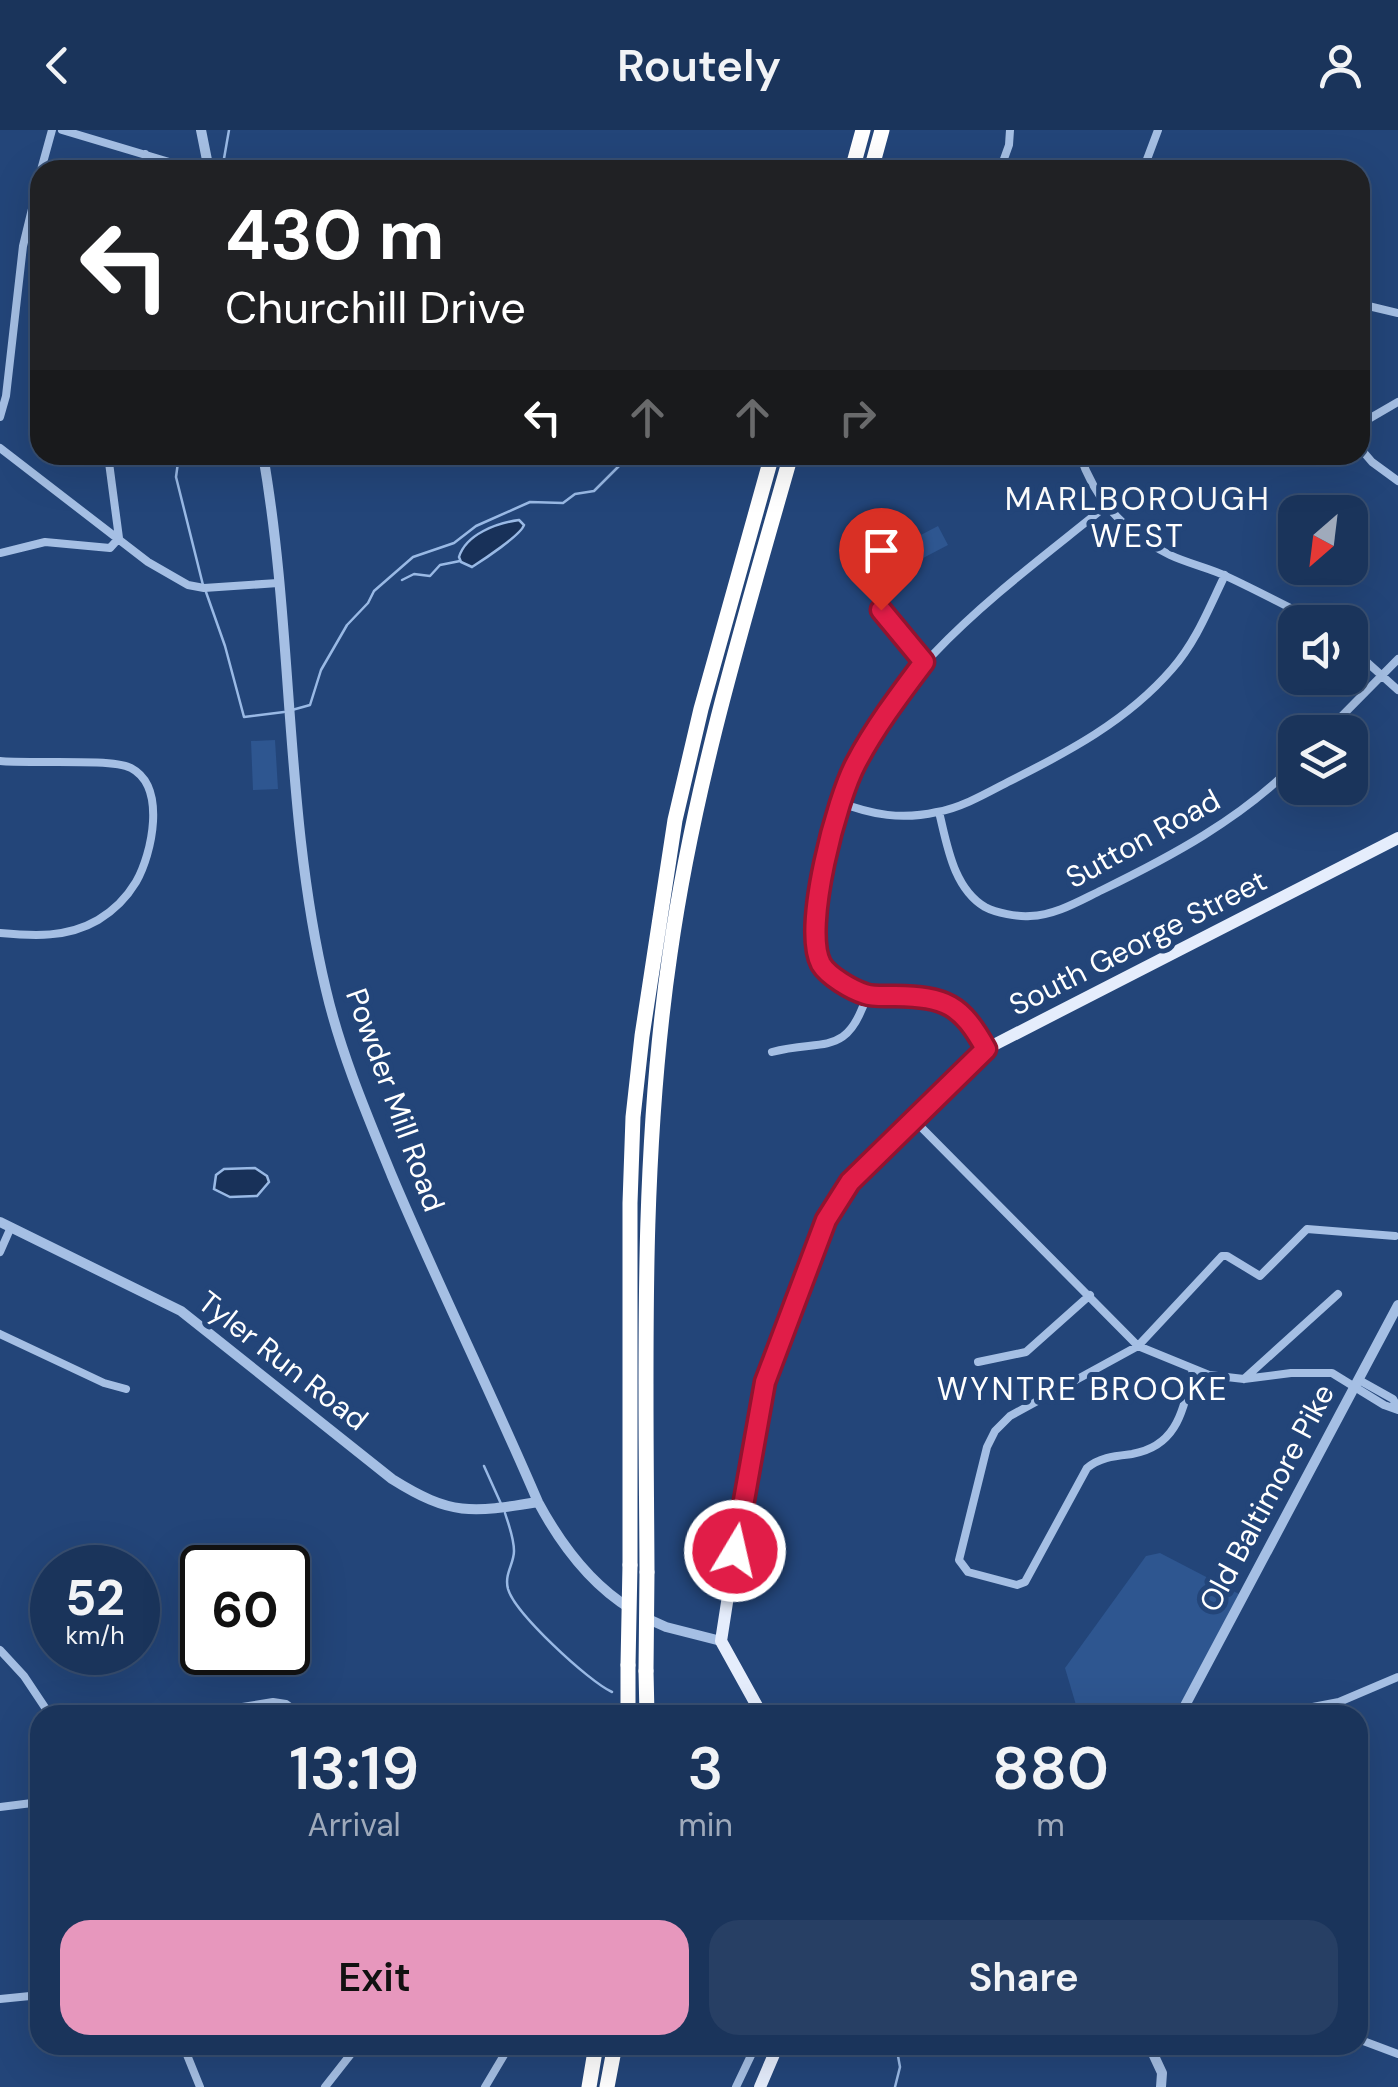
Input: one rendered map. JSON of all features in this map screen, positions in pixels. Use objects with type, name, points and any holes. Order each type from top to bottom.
[{"type":"highway","points":[[855,160],[864,130]]},
{"type":"highway","points":[[874,160],[882,130]]},
{"type":"highway","points":[[628,1705],[631,1186],[633,1117],[642,1036],[675,820],[701,709],[769,465]]},
{"type":"highway","points":[[647,1705],[650,1157],[670,953],[706,764],[788,465]]},
{"type":"highway","points":[[588,2087],[594,2055]]},
{"type":"highway","points":[[607,2087],[612,2055]]},
{"type":"main road","name":"South George Street","points":[[721,1640],[765,1382],[826,1220],[850,1182],[986,1049],[1398,838]]},
{"type":"main road","points":[[721,1640],[757,1705]]},
{"type":"main road","points":[[760,2087],[774,2055]]},
{"type":"street","points":[[44,160],[52,130]]},
{"type":"street","points":[[62,130],[164,160]]},
{"type":"street","points":[[200,130],[207,160]]},
{"type":"street","points":[[1004,160],[1010,130]]},
{"type":"street","points":[[1147,160],[1158,130]]},
{"type":"street","points":[[144,160],[145,154]]},
{"type":"street","points":[[0,417],[30,218]]},
{"type":"street","points":[[1370,306],[1398,313]]},
{"type":"street","points":[[1370,418],[1398,402]]},
{"type":"street","points":[[0,448],[167,574],[188,585],[207,588],[278,582]]},
{"type":"street","points":[[1370,460],[1398,480]]},
{"type":"street","points":[[0,553],[45,542],[110,548],[119,538],[109,465]]},
{"type":"street","name":"Powder Mill Road","points":[[264,465],[274,526],[311,921],[342,1044],[402,1198],[550,1524],[584,1569],[624,1605],[666,1627],[721,1640]]},
{"type":"street","points":[[1084,465],[1106,506],[1132,534],[1284,605]]},
{"type":"street","points":[[986,1049],[972,1023],[952,1004],[930,996],[867,996],[842,983],[821,964],[817,933],[819,894],[839,802],[886,712],[924,662],[957,628],[1106,506]]},
{"type":"street","points":[[868,560],[871,587],[881,610],[924,662]]},
{"type":"street","points":[[839,802],[868,813],[896,817],[940,812],[1080,746],[1141,702],[1174,667],[1196,636],[1225,575]]},
{"type":"street","points":[[1342,715],[1398,659]]},
{"type":"street","points":[[1368,663],[1398,690]]},
{"type":"street","points":[[0,761],[115,764],[134,770],[146,782],[152,805],[145,859],[128,892],[97,920],[77,930],[49,936],[0,933]]},
{"type":"street","name":"Sutton Road","points":[[940,812],[951,863],[967,891],[985,907],[1028,917],[1061,910],[1157,864],[1240,811],[1278,779]]},
{"type":"street","points":[[772,1052],[792,1046],[821,1047],[844,1037],[860,1017],[867,996]]},
{"type":"street","points":[[913,1119],[1138,1346],[1208,1375],[1244,1379],[1332,1373],[1398,1409]]},
{"type":"street","points":[[0,1252],[5,1224]]},
{"type":"street","name":"Tyler Run Road","points":[[5,1224],[180,1311],[392,1479],[424,1499],[468,1511],[538,1502]]},
{"type":"street","points":[[1192,1369],[1180,1416],[1170,1434],[1149,1451],[1102,1459],[1086,1468],[1024,1582],[1017,1585],[968,1572],[959,1560],[987,1447],[995,1431],[1010,1416],[1138,1346],[1222,1256],[1260,1276],[1307,1229],[1395,1236]]},
{"type":"street","points":[[1244,1379],[1338,1294]]},
{"type":"street","points":[[978,1362],[1026,1352],[1090,1295]]},
{"type":"street","name":"Old Baltimore Pike","points":[[1186,1705],[1398,1305]]},
{"type":"street","points":[[0,1334],[126,1390]]},
{"type":"street","points":[[0,1650],[43,1705]]},
{"type":"street","points":[[1324,1705],[1398,1677]]},
{"type":"street","points":[[254,1705],[287,1705]]},
{"type":"street","points":[[0,1807],[30,1803]]},
{"type":"street","points":[[0,1999],[30,1996]]},
{"type":"street","points":[[1368,2043],[1398,2054]]},
{"type":"street","points":[[186,2055],[200,2087]]},
{"type":"street","points":[[326,2087],[350,2055]]},
{"type":"street","points":[[486,2087],[504,2055]]},
{"type":"street","points":[[736,2087],[751,2055]]},
{"type":"street","points":[[1154,2055],[1162,2073],[1160,2087]]},
{"type":"shaded area","points":[[519,520],[524,525],[501,547],[472,567],[461,562],[463,549],[475,536]]},
{"type":"shaded area","points":[[938,526],[948,545],[904,568],[894,549]]},
{"type":"shaded area","points":[[275,740],[278,789],[253,790],[251,741]]},
{"type":"shaded area","points":[[255,1168],[269,1182],[257,1196],[230,1197],[214,1189],[216,1175],[224,1169]]},
{"type":"shaded area","points":[[1160,1553],[1239,1594],[1180,1705],[1076,1705],[1065,1668],[1146,1556]]},
{"type":"waterway","points":[[224,160],[229,130]]},
{"type":"waterway","points":[[178,465],[176,477],[203,585]]},
{"type":"waterway","points":[[292,710],[310,705],[321,670],[347,625],[374,591],[413,557],[454,543],[476,526],[530,502],[563,503],[575,494],[594,491],[620,465]]},
{"type":"waterway","points":[[402,580],[414,574],[430,576],[440,565],[460,561]]},
{"type":"waterway","points":[[206,592],[244,717],[284,712]]},
{"type":"waterway","points":[[484,1466],[502,1506]]},
{"type":"waterway","points":[[505,1513],[514,1546],[507,1584],[513,1600],[554,1645],[612,1692]]},
{"type":"waterway","points":[[895,2087],[900,2067],[898,2055]]},
{"type":"district","name":"MARLBOROUGH WEST","points":[[1138,518]]},
{"type":"district","name":"WYNTRE BROOKE","points":[[1083,1389]]},
{"type":"route","points":[[735,1551],[765,1382],[826,1220],[850,1182],[872,1158],[986,1049],[972,1023],[952,1004],[930,996],[867,996],[842,983],[821,964],[817,933],[819,894],[839,802],[886,712],[924,662],[881,610]]}]
